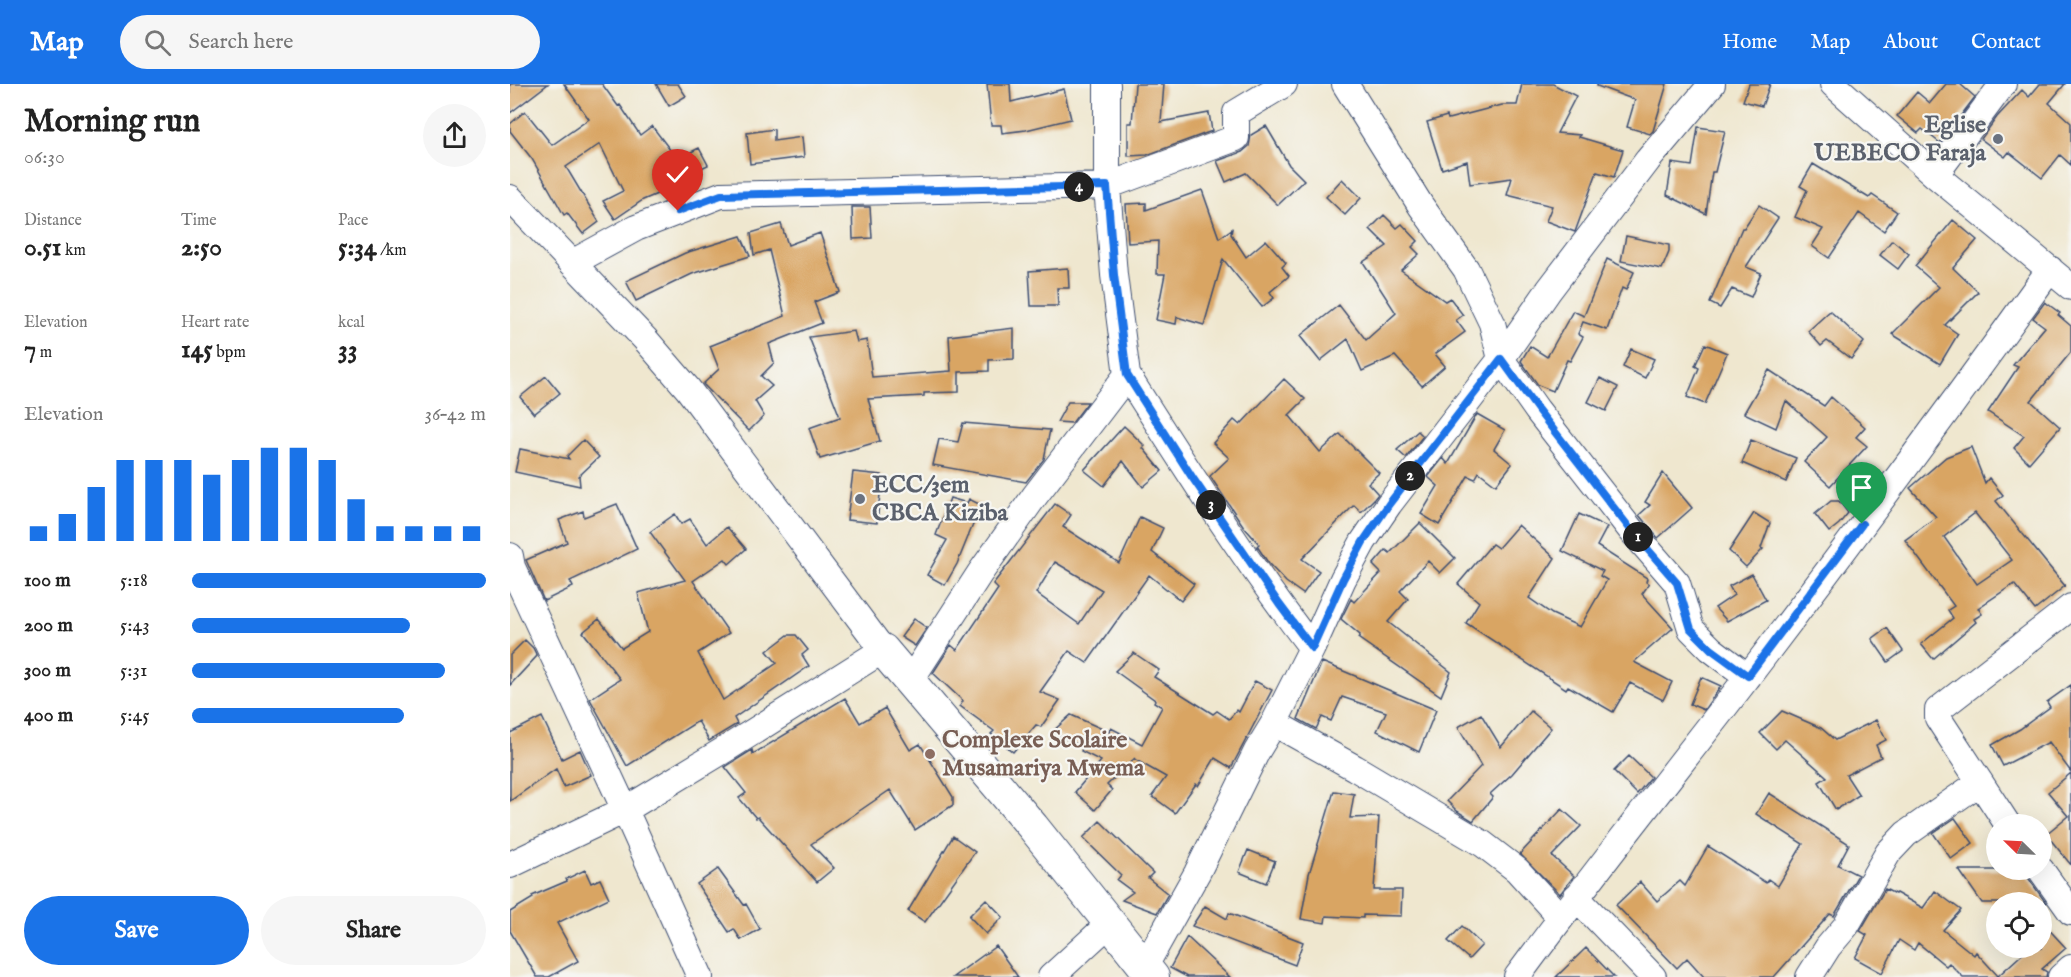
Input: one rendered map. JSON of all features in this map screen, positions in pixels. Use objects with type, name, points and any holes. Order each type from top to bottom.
[{"type":"street","points":[[1107,84],[1107,186],[1114,275],[1127,375],[1225,526],[1312,648]]},
{"type":"street","points":[[572,263],[636,228],[721,195],[1107,186],[1236,138],[1236,113],[1284,84]]},
{"type":"street","points":[[1345,84],[1421,206],[1466,269],[1492,323],[1501,359],[1631,530],[1677,583],[1691,629],[1711,649],[1748,676]]},
{"type":"street","points":[[510,198],[645,339],[688,389],[884,650],[1033,826],[1149,971],[1363,542],[1389,504],[1501,359],[1549,290],[1648,160],[1712,84]]},
{"type":"street","points":[[1833,84],[1935,175],[2071,287]]},
{"type":"street","points":[[1935,175],[2003,84]]},
{"type":"street","points":[[1517,977],[1914,456],[2050,269]]},
{"type":"street","points":[[910,681],[987,563],[1127,375]]},
{"type":"street","points":[[510,556],[512,567],[700,977]]},
{"type":"street","points":[[2001,814],[1938,718],[1938,710],[2071,607]]},
{"type":"street","points":[[510,865],[625,810],[884,650]]},
{"type":"street","points":[[1274,723],[1483,844],[1517,870],[1561,918]]},
{"type":"street","points":[[1809,977],[1828,947],[1846,926],[1888,853],[1906,834],[1980,782]]},
{"type":"street","points":[[2048,880],[2071,912]]},
{"type":"street","points":[[1576,897],[1653,977]]},
{"type":"street","points":[[1051,977],[1110,923]]},
{"type":"street","points":[[2061,977],[2071,968]]},
{"type":"building","points":[[510,84],[548,84],[510,113]]},
{"type":"building","points":[[564,84],[602,84],[618,106],[620,105],[640,135],[652,126],[677,159],[699,148],[708,165],[669,183],[671,188],[643,200],[615,219],[603,201],[623,191],[600,144],[566,167],[599,222],[583,234],[567,213],[564,215],[532,159],[510,131],[510,124],[525,111],[552,145],[589,119]]},
{"type":"building","points":[[656,84],[678,84],[686,96],[669,106]]},
{"type":"building","points":[[987,84],[1010,84],[1011,102],[1064,89],[1071,119],[1026,130],[1002,133],[1001,125],[991,125]]},
{"type":"building","points":[[1135,84],[1164,84],[1161,122],[1209,113],[1212,131],[1147,155],[1128,156],[1128,123],[1132,123]]},
{"type":"building","points":[[1522,84],[1553,84],[1576,96],[1557,133],[1580,135],[1579,137],[1623,150],[1614,177],[1597,172],[1575,232],[1546,221],[1552,206],[1507,195],[1512,178],[1470,184],[1467,161],[1442,169],[1427,122],[1502,105],[1517,105]]},
{"type":"building","points":[[1597,84],[1667,84],[1653,131],[1650,134],[1627,127],[1635,100],[1597,86]]},
{"type":"building","points":[[1749,84],[1770,84],[1762,106],[1743,101]]},
{"type":"building","points":[[1946,84],[1960,84],[1975,97],[1940,143],[1922,129],[1918,133],[1897,116],[1917,92],[1930,103]]},
{"type":"building","points":[[2040,84],[2065,84],[2049,103],[2071,123],[2071,165],[2060,155],[2042,178],[2009,152],[2005,157],[1981,139],[1997,117],[2022,90],[2029,97]]},
{"type":"building","points":[[1266,126],[1289,165],[1304,180],[1278,205],[1246,173],[1226,182],[1217,161],[1242,152],[1249,146],[1251,135]]},
{"type":"building","points":[[1698,127],[1725,131],[1715,172],[1712,172],[1706,214],[1667,195],[1672,163],[1692,166]]},
{"type":"building","points":[[774,129],[774,141],[802,137],[804,157],[750,164],[747,133]]},
{"type":"building","points":[[1813,164],[1869,198],[1872,195],[1897,212],[1884,231],[1859,213],[1829,258],[1812,246],[1823,229],[1795,217],[1807,190],[1800,186]]},
{"type":"building","points":[[1342,179],[1361,198],[1345,215],[1326,197]]},
{"type":"building","points":[[1202,190],[1219,238],[1232,229],[1231,234],[1246,257],[1266,240],[1286,263],[1282,267],[1289,276],[1270,292],[1274,298],[1262,307],[1223,259],[1204,325],[1177,317],[1176,324],[1156,320],[1165,274],[1157,274],[1158,241],[1128,243],[1126,204],[1146,203],[1146,210]]},
{"type":"building","points":[[1759,205],[1778,218],[1746,267],[1761,273],[1751,297],[1732,289],[1720,308],[1710,303],[1742,228]]},
{"type":"building","points":[[852,207],[870,207],[872,238],[853,239]]},
{"type":"building","points":[[1384,215],[1397,228],[1402,224],[1418,241],[1412,247],[1419,254],[1401,270],[1445,301],[1450,298],[1463,315],[1456,320],[1465,332],[1435,354],[1445,366],[1422,386],[1395,356],[1362,371],[1348,339],[1320,361],[1300,336],[1339,305],[1366,340],[1396,313],[1363,262],[1387,246],[1370,229]]},
{"type":"building","points":[[1953,220],[1977,240],[1953,268],[1978,292],[1945,325],[1958,334],[1940,364],[1892,334],[1939,287],[1915,266]]},
{"type":"building","points":[[781,224],[788,245],[820,233],[840,292],[814,302],[822,323],[769,344],[774,363],[761,376],[772,386],[755,401],[764,416],[749,431],[703,384],[719,369],[710,346],[785,316],[769,250],[754,255],[751,233]]},
{"type":"building","points":[[741,236],[750,256],[692,274],[636,301],[626,281],[685,253]]},
{"type":"building","points":[[1626,236],[1669,245],[1669,252],[1662,269],[1621,261]]},
{"type":"building","points":[[1892,240],[1909,254],[1898,269],[1880,255]]},
{"type":"building","points":[[1607,259],[1634,272],[1626,290],[1622,288],[1607,330],[1583,322],[1578,334],[1583,337],[1570,361],[1567,360],[1553,391],[1538,385],[1521,361],[1530,346],[1547,357],[1573,311],[1584,316]]},
{"type":"building","points":[[1068,268],[1069,288],[1057,288],[1058,306],[1031,306],[1029,271]]},
{"type":"building","points":[[2045,302],[2060,313],[2058,315],[2071,326],[2071,352],[2031,401],[2060,427],[2029,463],[2014,448],[2024,436],[1988,412],[2018,367],[2013,365],[2045,327],[2033,318]]},
{"type":"building","points":[[1830,311],[1864,342],[1851,359],[1827,341],[1821,346],[1808,331]]},
{"type":"building","points":[[1014,328],[1014,359],[989,360],[989,371],[959,372],[959,392],[868,399],[880,441],[820,459],[809,428],[840,417],[809,337],[854,331],[857,342],[867,340],[872,377],[951,371],[949,336]]},
{"type":"building","points":[[1705,344],[1727,353],[1705,404],[1687,397],[1699,368],[1695,366]]},
{"type":"building","points":[[1631,349],[1654,359],[1645,378],[1623,367]]},
{"type":"building","points":[[1769,370],[1824,406],[1831,397],[1865,427],[1856,437],[1867,446],[1830,486],[1804,462],[1827,437],[1786,401],[1776,428],[1744,413]]},
{"type":"building","points":[[546,376],[560,393],[534,414],[520,397]]},
{"type":"building","points":[[1600,378],[1618,387],[1606,411],[1588,402]]},
{"type":"building","points":[[1284,379],[1305,399],[1289,415],[1320,452],[1340,434],[1379,473],[1368,483],[1378,494],[1374,499],[1361,512],[1354,505],[1302,559],[1319,571],[1303,594],[1286,582],[1269,564],[1257,546],[1259,544],[1244,527],[1210,476],[1229,458],[1213,443],[1234,420],[1240,425]]},
{"type":"building","points":[[1068,402],[1088,402],[1072,423],[1057,422]]},
{"type":"building","points":[[1477,414],[1505,430],[1494,449],[1512,464],[1496,485],[1479,472],[1475,479],[1468,476],[1439,525],[1421,514],[1438,486],[1428,477],[1443,458],[1448,464]]},
{"type":"building","points":[[963,423],[1050,430],[1044,459],[1026,482],[933,465],[939,439],[958,442]]},
{"type":"building","points":[[1124,426],[1145,446],[1143,448],[1162,471],[1143,487],[1123,461],[1104,486],[1084,470]]},
{"type":"building","points":[[1418,431],[1423,436],[1406,458],[1397,450]]},
{"type":"building","points":[[583,440],[599,457],[579,476],[580,486],[515,472],[520,449],[569,459],[567,456]]},
{"type":"building","points":[[1751,440],[1796,458],[1786,482],[1742,463]]},
{"type":"building","points":[[1971,447],[1985,483],[1989,478],[2003,495],[1996,501],[2065,586],[2035,610],[2014,584],[1978,608],[1982,614],[1974,619],[1976,622],[1933,659],[1921,644],[1953,618],[1948,610],[1954,606],[1905,540],[1936,517],[1910,488],[1946,457]],"holes":[[[1975,513],[2012,560],[1977,584],[1944,537]]]},
{"type":"building","points":[[853,472],[882,475],[877,523],[847,520]]},
{"type":"building","points":[[1663,473],[1692,508],[1658,538],[1639,515],[1650,505],[1645,502]]},
{"type":"building","points":[[950,498],[967,503],[969,499],[981,505],[957,564],[945,585],[927,575],[947,540],[936,535]]},
{"type":"building","points":[[1831,501],[1839,501],[1848,513],[1829,532],[1815,514]]},
{"type":"building","points":[[617,504],[637,549],[570,581],[573,587],[544,601],[526,560],[567,542],[559,520],[583,511],[584,517]]},
{"type":"building","points":[[1055,504],[1071,515],[1063,527],[1119,563],[1140,517],[1163,528],[1152,552],[1194,584],[1181,601],[1149,575],[1087,663],[1069,651],[1040,692],[1060,700],[1041,727],[1036,725],[1013,752],[991,734],[994,731],[960,706],[963,701],[933,673],[951,645],[957,650],[998,589],[993,584]],"holes":[[[1055,562],[1102,590],[1079,624],[1036,593]]]},
{"type":"building","points":[[1754,513],[1770,523],[1761,548],[1763,549],[1746,567],[1729,551]]},
{"type":"building","points":[[675,514],[681,524],[690,519],[707,544],[727,527],[746,549],[729,564],[725,559],[693,581],[729,633],[698,653],[723,700],[777,663],[767,651],[788,635],[796,635],[808,650],[802,655],[809,666],[734,718],[737,724],[709,741],[698,721],[627,766],[590,699],[620,679],[583,632],[599,619],[622,648],[648,632],[638,593],[685,580],[650,532]]},
{"type":"building","points":[[1579,514],[1607,527],[1597,546],[1647,578],[1646,582],[1649,584],[1642,594],[1673,628],[1634,662],[1672,682],[1663,700],[1630,683],[1613,712],[1568,686],[1566,689],[1466,623],[1479,602],[1458,584],[1492,544],[1498,548],[1518,525],[1555,558],[1529,598],[1552,614],[1580,627],[1607,580],[1600,576],[1603,571],[1562,551]]},
{"type":"building","points":[[1420,523],[1455,558],[1440,573],[1428,561],[1400,591],[1408,599],[1388,622],[1451,672],[1441,696],[1358,638],[1360,635],[1341,619],[1351,599],[1354,602],[1381,573],[1373,565],[1386,550],[1390,553]]},
{"type":"building","points":[[1752,574],[1766,600],[1727,621],[1715,608],[1734,595],[1729,586]]},
{"type":"building","points":[[914,619],[927,628],[915,646],[901,637]]},
{"type":"building","points":[[1887,628],[1903,651],[1888,662],[1872,639]]},
{"type":"building","points":[[525,640],[537,656],[510,685],[510,655]]},
{"type":"building","points":[[1134,653],[1159,670],[1154,677],[1213,714],[1217,711],[1229,719],[1237,710],[1239,712],[1255,681],[1272,690],[1231,768],[1215,758],[1198,786],[1196,784],[1175,813],[1152,796],[1166,777],[1135,758],[1107,785],[1112,790],[1095,810],[1075,792],[1101,761],[1081,751],[1083,747],[1052,732],[1071,715],[1109,732],[1111,728],[1142,744],[1162,707],[1115,671]]},
{"type":"building","points":[[1322,662],[1436,710],[1419,752],[1377,731],[1386,712],[1342,697],[1331,721],[1322,717],[1316,729],[1298,719]]},
{"type":"building","points":[[1701,677],[1721,686],[1704,710],[1690,704]]},
{"type":"building","points":[[2071,685],[2071,772],[2049,742],[2003,766],[1992,745],[2020,729],[2050,707],[2047,702]]},
{"type":"building","points":[[845,698],[860,723],[885,708],[910,750],[920,744],[953,797],[953,805],[915,830],[890,790],[811,844],[834,868],[817,882],[739,798],[746,793],[725,767],[752,750],[753,754]]},
{"type":"building","points":[[1531,711],[1551,728],[1512,774],[1490,794],[1493,797],[1473,821],[1457,811],[1447,801],[1481,766],[1458,727],[1481,714],[1501,747]]},
{"type":"building","points":[[1782,711],[1821,728],[1835,740],[1876,720],[1886,740],[1876,745],[1881,757],[1846,775],[1859,795],[1836,810],[1819,782],[1827,777],[1785,740],[1776,749],[1760,733]]},
{"type":"building","points":[[542,717],[562,759],[580,750],[591,775],[564,787],[556,769],[510,801],[510,733]]},
{"type":"building","points":[[1629,756],[1651,777],[1637,794],[1614,771]]},
{"type":"building","points":[[2071,773],[2071,865],[2052,841],[2052,829],[2068,816],[2048,792]]},
{"type":"building","points":[[1334,791],[1354,794],[1350,818],[1379,817],[1374,890],[1402,890],[1401,916],[1363,915],[1363,918],[1326,916],[1325,923],[1301,919],[1309,874]]},
{"type":"building","points":[[1769,793],[1849,844],[1838,865],[1858,875],[1834,916],[1830,914],[1774,977],[1704,977],[1687,958],[1677,968],[1616,905],[1640,882],[1657,901],[1680,881],[1685,886],[1708,846],[1766,883],[1768,879],[1778,886],[1803,844],[1756,814]]},
{"type":"building","points":[[1562,809],[1581,826],[1552,856],[1574,876],[1560,894],[1520,854]]},
{"type":"building","points":[[1955,818],[1973,843],[1951,859],[1933,833]]},
{"type":"building","points":[[1100,821],[1153,873],[1148,878],[1168,894],[1157,913],[1122,900],[1133,892],[1117,880],[1121,875],[1083,838]]},
{"type":"building","points":[[953,836],[975,852],[925,922],[908,911]]},
{"type":"building","points":[[1248,850],[1275,861],[1266,883],[1239,872]]},
{"type":"building","points":[[718,869],[744,905],[746,904],[760,929],[741,940],[734,929],[729,932],[697,884]]},
{"type":"building","points":[[585,870],[591,883],[600,879],[609,898],[557,923],[578,961],[549,977],[537,977],[510,931],[510,912],[533,898],[532,896],[567,881],[566,879]]},
{"type":"building","points":[[1959,870],[1986,870],[1986,880],[2030,880],[2038,892],[1986,892],[1986,903],[1982,903]]},
{"type":"building","points":[[1885,889],[1923,908],[1935,891],[1961,910],[1943,930],[1974,955],[1976,952],[1998,976],[2018,958],[2052,958],[2052,933],[2066,948],[2042,969],[2047,972],[2046,977],[1963,977],[1949,963],[1946,966],[1918,943],[1914,950],[1899,940],[1882,973],[1855,958],[1867,935],[1860,931]]},
{"type":"building","points":[[986,899],[1003,917],[986,934],[969,916]]},
{"type":"building","points":[[1205,906],[1227,919],[1229,913],[1303,942],[1295,965],[1192,926]]},
{"type":"building","points":[[1462,926],[1482,945],[1469,959],[1448,941]]},
{"type":"building","points":[[1187,937],[1230,977],[1187,977],[1170,968]]},
{"type":"building","points":[[996,946],[1018,977],[953,977]]},
{"type":"building","points":[[1586,948],[1614,977],[1556,977]]},
{"type":"place","name":"Eglise UEBECO Faraja","points":[[1998,139]]},
{"type":"place","name":"ECC/3em CBCA Kiziba","points":[[860,499]]},
{"type":"place","name":"Complexe Scolaire Musamariya Mwema","points":[[930,754]]},
{"type":"route","points":[[678,211],[721,195],[1107,186],[1114,275],[1127,375],[1192,477],[1312,648],[1343,579],[1363,542],[1389,504],[1501,359],[1631,530],[1677,583],[1691,629],[1711,649],[1748,676],[1862,524]]}]
